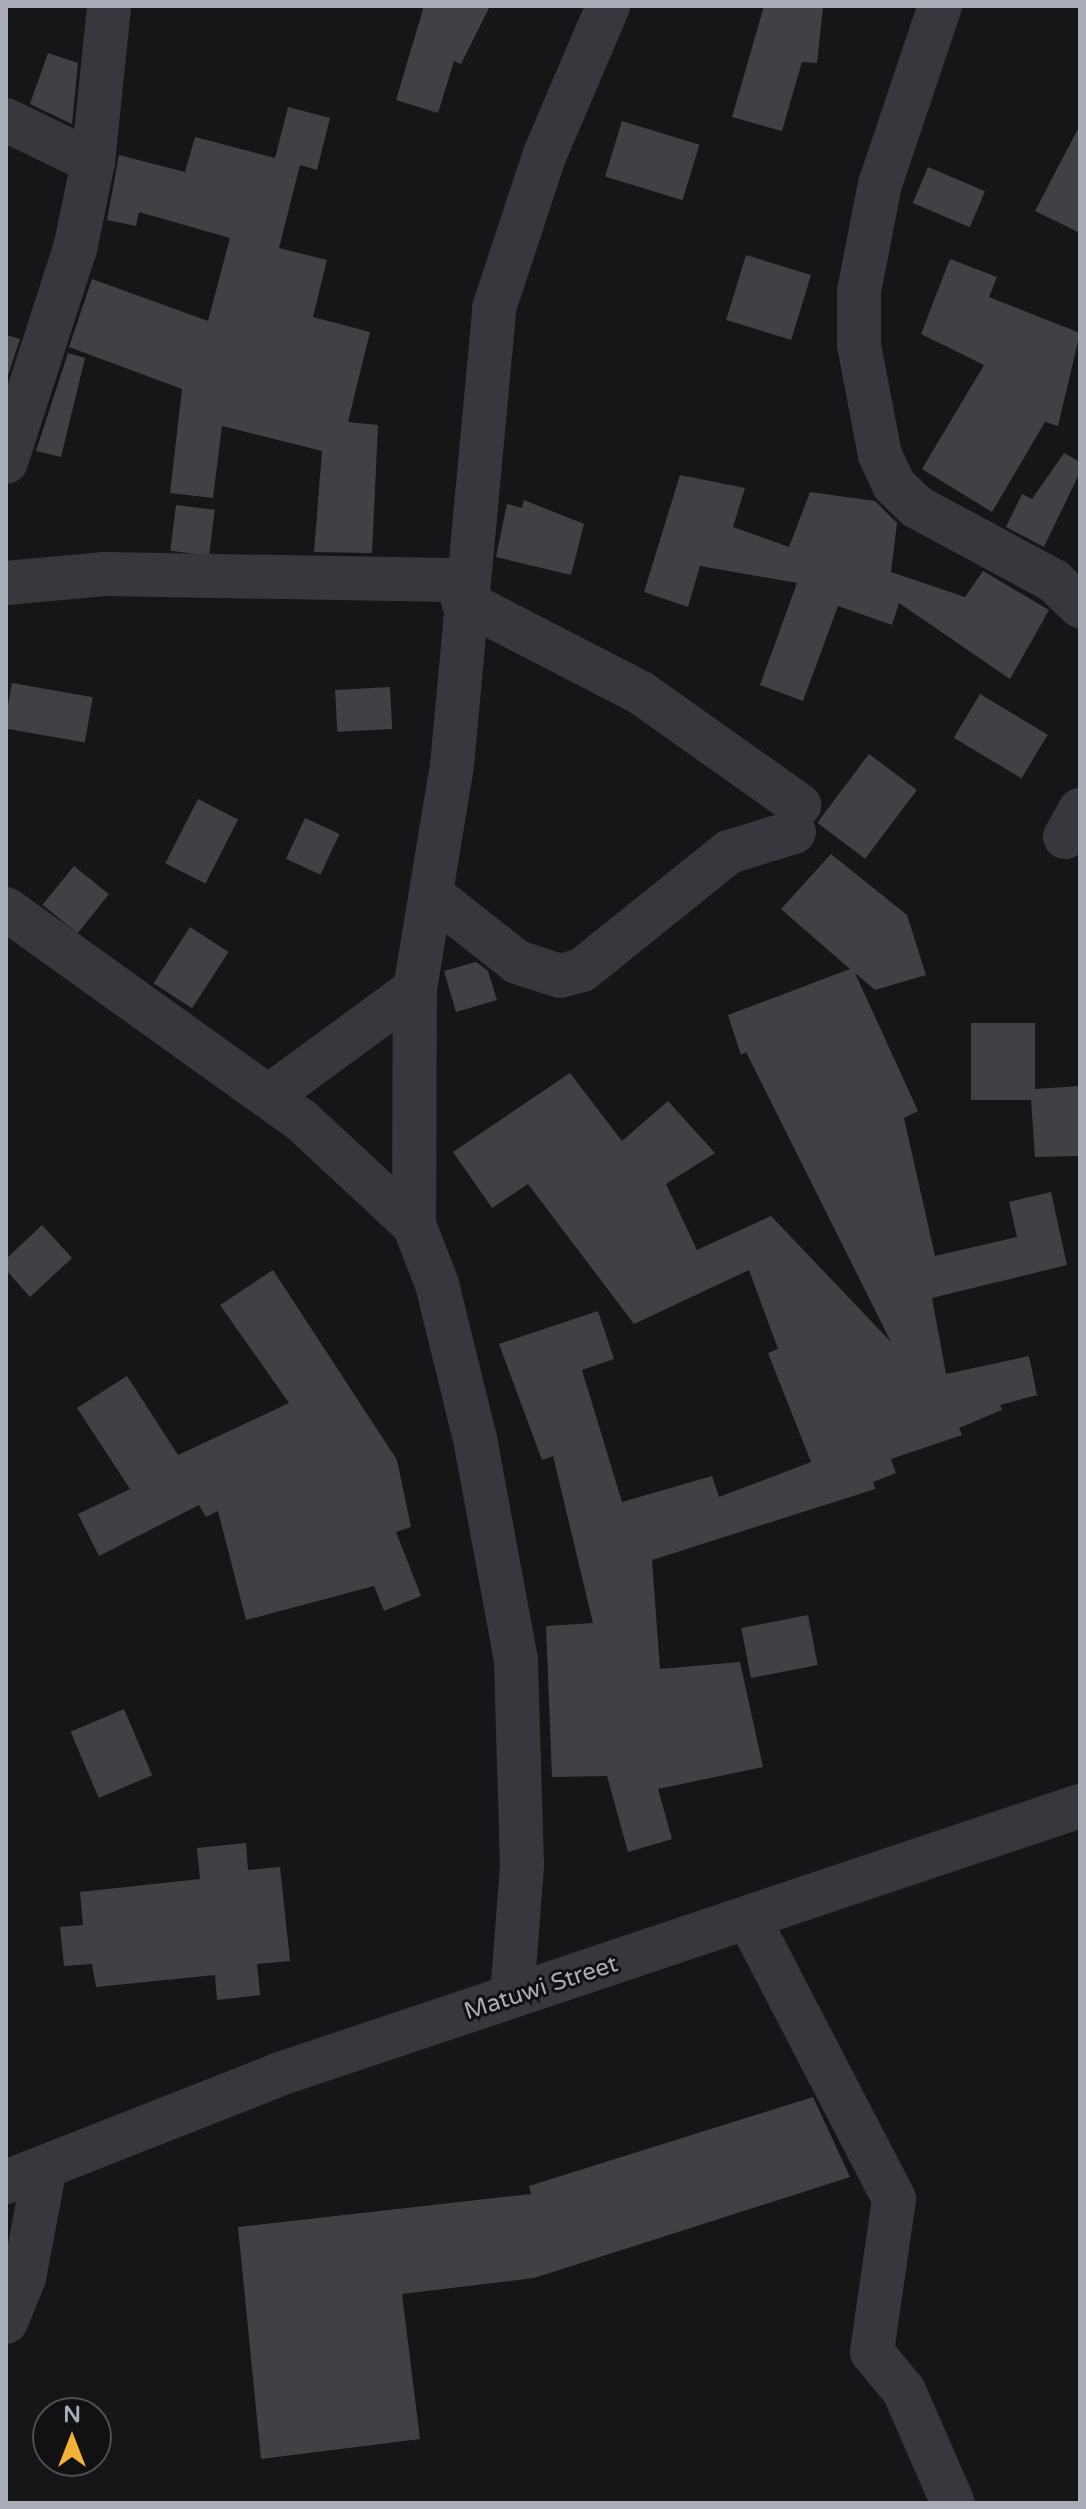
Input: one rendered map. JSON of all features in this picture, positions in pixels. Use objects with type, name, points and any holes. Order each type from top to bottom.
[{"type":"street","points":[[6,462],[64,291],[93,162],[109,6]]},
{"type":"street","points":[[512,1996],[522,1865],[516,1660],[475,1439],[437,1284],[414,1225],[415,989],[452,765],[484,375],[506,257],[608,6]]},
{"type":"street","points":[[940,6],[880,184],[859,291],[859,345],[880,455],[894,485],[917,507],[1054,581],[1080,606]]},
{"type":"street","points":[[6,120],[93,162]]},
{"type":"street","points":[[6,583],[105,574],[464,590],[641,693],[796,818],[729,852],[582,970],[560,976],[517,962],[432,895]]},
{"type":"street","points":[[6,909],[269,1096],[414,1225]]},
{"type":"street","points":[[269,1096],[415,989]]},
{"type":"street","name":"Matuwi Street","points":[[26,2174],[277,2075],[750,1921],[1080,1806]]},
{"type":"street","points":[[750,1921],[894,2199],[872,2352],[904,2391],[953,2503]]},
{"type":"street","points":[[6,2322],[24,2278],[26,2174]]},
{"type":"building","points":[[424,6],[490,6],[461,64],[454,61],[438,113],[396,100]]},
{"type":"building","points":[[764,6],[823,7],[817,63],[802,62],[782,131],[732,117]]},
{"type":"building","points":[[48,53],[78,63],[72,124],[30,104]]},
{"type":"building","points":[[288,107],[330,118],[317,170],[300,165],[279,248],[327,260],[313,317],[370,332],[348,422],[378,425],[372,553],[314,552],[322,451],[222,426],[213,498],[170,493],[182,389],[69,347],[92,279],[208,321],[230,238],[139,212],[136,226],[107,220],[119,155],[185,172],[195,137],[275,158]]},
{"type":"building","points":[[622,121],[699,145],[683,200],[605,176]]},
{"type":"building","points":[[1080,125],[1080,233],[1035,211]]},
{"type":"building","points":[[928,167],[985,191],[970,227],[913,203]]},
{"type":"building","points":[[746,255],[811,275],[791,340],[726,320]]},
{"type":"building","points":[[950,259],[997,277],[989,297],[1080,333],[1058,426],[1045,422],[992,512],[922,469],[984,365],[921,334]]},
{"type":"building","points":[[6,335],[20,339],[6,381]]},
{"type":"building","points":[[68,353],[85,358],[61,457],[36,451]]},
{"type":"building","points":[[1064,453],[1080,462],[1080,472],[1044,547],[1006,527],[1022,494],[1032,499]]},
{"type":"building","points":[[680,475],[745,488],[733,527],[789,547],[810,492],[875,501],[897,523],[891,572],[965,597],[983,571],[1049,610],[1010,679],[899,603],[892,625],[838,606],[803,701],[760,685],[797,583],[700,566],[688,607],[644,592]]},
{"type":"building","points":[[524,500],[584,524],[571,575],[496,557],[507,504],[522,508]]},
{"type":"building","points":[[176,505],[215,510],[209,555],[170,551]]},
{"type":"building","points":[[12,683],[93,697],[85,743],[6,729]]},
{"type":"building","points":[[390,687],[392,729],[337,732],[335,690]]},
{"type":"building","points":[[980,694],[1048,735],[1021,778],[954,738]]},
{"type":"building","points":[[869,754],[917,790],[865,859],[817,823]]},
{"type":"building","points":[[198,799],[238,819],[205,884],[165,863]]},
{"type":"building","points":[[305,818],[339,834],[320,875],[286,859]]},
{"type":"building","points":[[831,854],[907,915],[926,975],[875,990],[855,973],[918,1111],[904,1118],[935,1256],[1017,1237],[1009,1202],[1051,1192],[1067,1265],[932,1298],[946,1374],[1029,1356],[1037,1395],[1000,1405],[1002,1410],[959,1428],[962,1435],[891,1459],[896,1473],[873,1482],[875,1489],[652,1560],[660,1669],[740,1662],[763,1767],[658,1789],[672,1839],[628,1852],[607,1776],[552,1777],[546,1626],[593,1623],[553,1456],[542,1460],[499,1344],[598,1311],[614,1359],[582,1370],[622,1502],[712,1476],[719,1497],[811,1462],[768,1353],[778,1349],[749,1270],[634,1324],[528,1184],[492,1208],[453,1152],[570,1073],[622,1141],[668,1101],[715,1153],[666,1184],[697,1250],[771,1216],[891,1342],[746,1052],[741,1055],[728,1015],[850,969],[781,909]]},
{"type":"building","points":[[74,866],[109,894],[78,933],[43,905]]},
{"type":"building","points":[[190,927],[229,952],[192,1008],[154,983]]},
{"type":"building","points":[[476,962],[488,971],[497,1000],[456,1012],[444,971]]},
{"type":"building","points":[[971,1023],[1035,1023],[1035,1089],[1080,1086],[1080,1156],[1035,1157],[1031,1100],[971,1100]]},
{"type":"building","points":[[42,1225],[72,1258],[30,1297],[6,1270],[6,1259]]},
{"type":"building","points":[[273,1270],[397,1460],[411,1527],[396,1532],[421,1596],[384,1611],[374,1586],[246,1620],[218,1511],[206,1517],[199,1505],[99,1556],[78,1514],[130,1489],[77,1408],[127,1376],[178,1455],[289,1403],[220,1305]]},
{"type":"building","points":[[808,1615],[818,1665],[751,1678],[741,1628]]},
{"type":"building","points":[[124,1709],[152,1775],[99,1798],[71,1732]]},
{"type":"building","points":[[246,1843],[248,1870],[280,1867],[290,1961],[257,1964],[260,1995],[217,2000],[215,1975],[96,1987],[92,1964],[64,1966],[60,1927],[83,1925],[80,1892],[200,1879],[197,1848]]},
{"type":"building","points":[[813,2097],[850,2177],[534,2278],[402,2294],[420,2439],[261,2459],[238,2227],[531,2194],[529,2186]]}]
